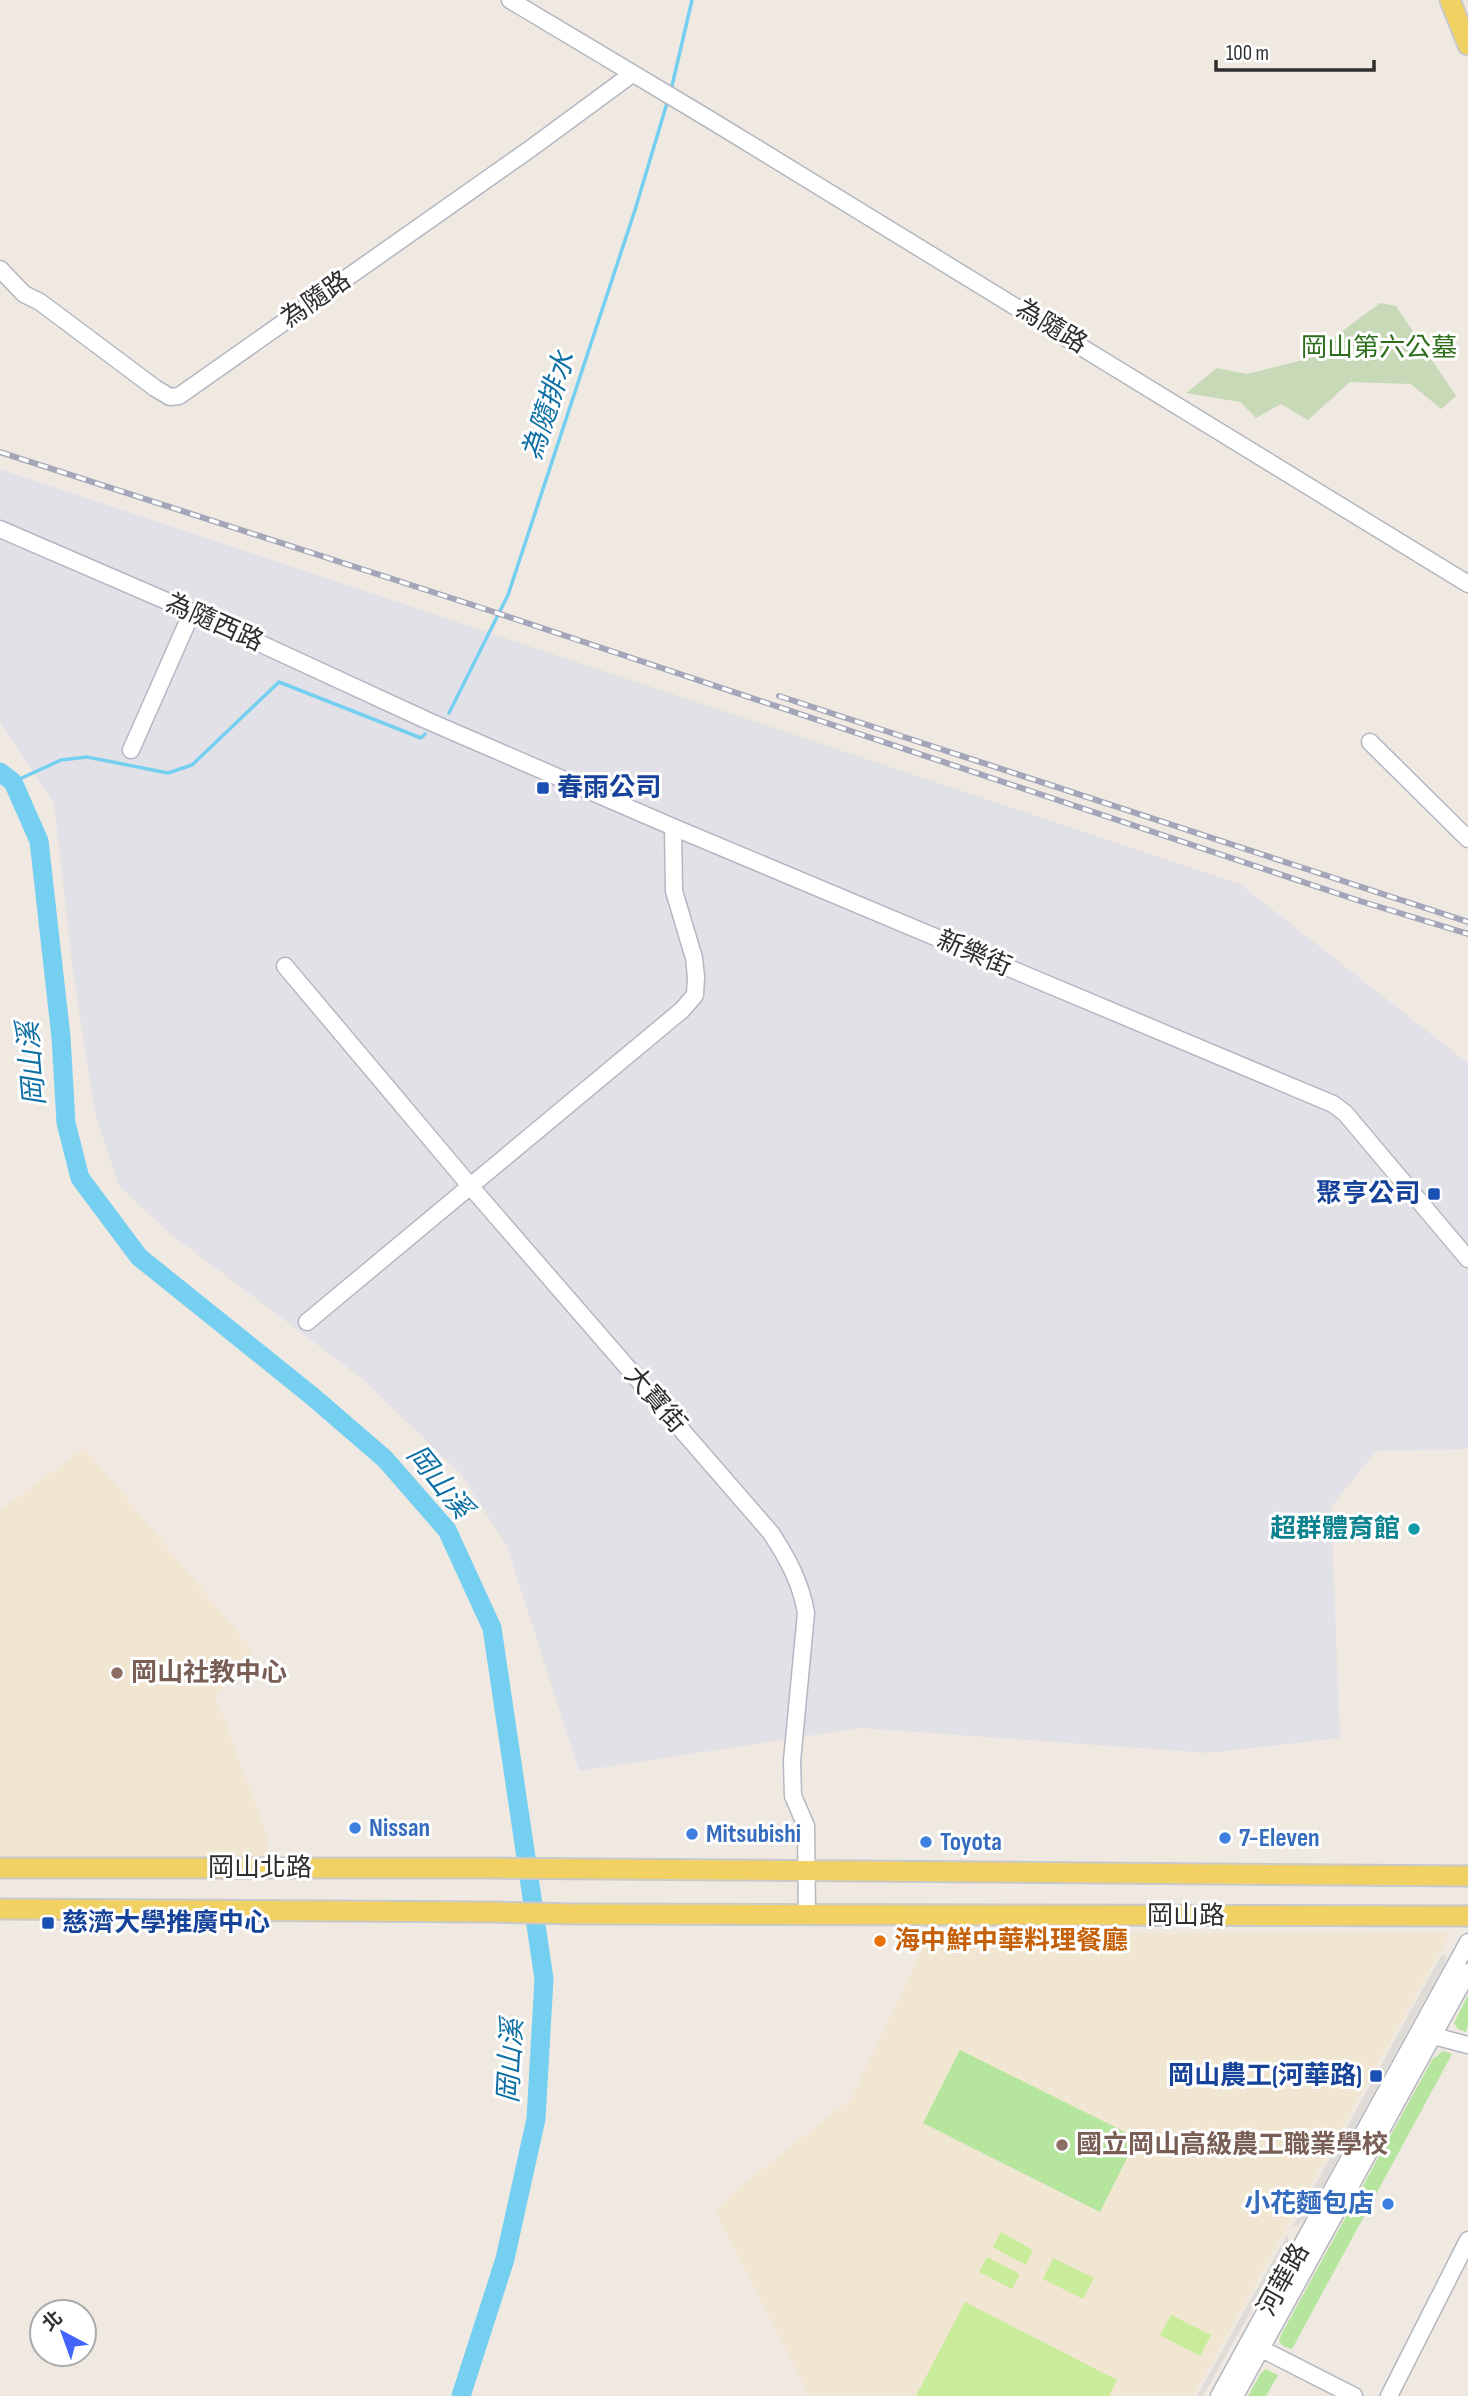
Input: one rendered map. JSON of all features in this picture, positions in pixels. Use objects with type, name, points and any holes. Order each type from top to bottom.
[{"type":"main road","points":[[1450,0],[1468,45]]},
{"type":"main road","name":"岡山北路","points":[[0,1868],[584,1870]]},
{"type":"main road","name":"岡山路","points":[[584,1870],[1468,1876]]},
{"type":"main road","name":"岡山北路","points":[[0,1909],[569,1914]]},
{"type":"main road","name":"岡山路","points":[[569,1914],[1468,1916]]},
{"type":"street","name":"為隨路","points":[[510,0],[733,133],[1468,584]]},
{"type":"street","name":"為隨路","points":[[0,269],[24,294],[40,302],[155,388],[170,397],[179,396],[632,74]]},
{"type":"street","name":"為隨西路","points":[[0,529],[192,612],[426,720]]},
{"type":"street","points":[[131,750],[192,612]]},
{"type":"street","name":"新樂街","points":[[426,720],[673,827],[1333,1104],[1354,1123],[1468,1259]]},
{"type":"street","points":[[1370,741],[1468,838]]},
{"type":"street","points":[[307,1322],[682,1010],[695,995],[694,958],[674,891],[673,827]]},
{"type":"street","name":"大寶街","points":[[285,966],[471,1187],[771,1533],[790,1562],[803,1596],[806,1613],[792,1760],[793,1796],[806,1826],[807,1915]]},
{"type":"street","name":"河華路","points":[[1235,2396],[1255,2346],[1426,2034],[1468,1942]]},
{"type":"street","name":"河華路","points":[[1426,2034],[1468,1972]]},
{"type":"street","points":[[1426,2034],[1468,2045]]},
{"type":"street","points":[[1389,2396],[1468,2240]]},
{"type":"street","points":[[1255,2346],[1354,2396]]},
{"type":"street","name":"河華路","points":[[1219,2396],[1255,2346]]},
{"type":"shaded area","points":[[0,469],[1240,884],[1468,1063],[1468,1449],[1376,1451],[1331,1507],[1340,1738],[1208,1753],[860,1728],[579,1771],[507,1546],[460,1473],[360,1377],[168,1232],[119,1186],[95,1114],[73,971],[54,803],[0,722]]},
{"type":"shaded area","name":"岡山社教中心","points":[[85,1448],[254,1652],[215,1695],[267,1835],[269,1863],[0,1858],[0,1510]]},
{"type":"shaded area","name":"國立岡山高級農工職業學校","points":[[1451,1932],[1193,2396],[810,2396],[715,2212],[734,2191],[851,2099],[929,1935]]},
{"type":"shaded area","points":[[1442,1954],[1446,1956],[1446,1961],[1304,2220],[1292,2227]]},
{"type":"shaded area","points":[[1287,2235],[1290,2242],[1203,2396],[1197,2396]]},
{"type":"green space","name":"岡山第六公墓","points":[[1380,303],[1396,306],[1456,396],[1441,409],[1411,384],[1350,382],[1308,420],[1281,404],[1256,418],[1240,402],[1186,393],[1217,368],[1247,374],[1318,356],[1337,335]]},
{"type":"green space","points":[[1468,1995],[1466,2032],[1458,2029],[1454,2023]]},
{"type":"green space","points":[[960,2050],[1137,2138],[1100,2212],[923,2123]]},
{"type":"green space","points":[[1443,2051],[1452,2054],[1292,2349],[1283,2346],[1279,2341],[1281,2335],[1432,2060]]},
{"type":"green space","points":[[1001,2232],[1033,2250],[1026,2265],[993,2247]]},
{"type":"green space","points":[[987,2257],[1020,2274],[1012,2289],[979,2272]]},
{"type":"green space","points":[[1053,2258],[1094,2278],[1083,2299],[1043,2279]]},
{"type":"green space","points":[[965,2302],[1117,2380],[1109,2396],[916,2396]]},
{"type":"green space","points":[[1171,2315],[1211,2335],[1200,2356],[1160,2335]]},
{"type":"green space","points":[[1266,2369],[1278,2375],[1266,2396],[1248,2396],[1261,2373]]},
{"type":"waterway","name":"為隨排水","points":[[671,90],[692,0]]},
{"type":"waterway","name":"為隨排水","points":[[449,713],[508,595],[635,210],[667,103]]},
{"type":"waterway","name":"為隨排水","points":[[13,782],[61,760],[87,757],[168,773],[192,765],[279,682],[421,738],[425,734]]},
{"type":"waterway","name":"岡山溪","points":[[0,772],[13,782],[39,841],[61,1037],[66,1123],[80,1178],[139,1257],[312,1396],[385,1459],[447,1530],[492,1628],[544,1979],[536,2119],[505,2259],[461,2396]]},
{"type":"railway","points":[[0,452],[482,608],[1360,901],[1468,934]]},
{"type":"railway","points":[[779,696],[1468,922]]},
{"type":"place","name":"春雨公司","points":[[543,788]]},
{"type":"place","name":"聚亨公司","points":[[1434,1194]]},
{"type":"place","name":"超群體育館","points":[[1414,1529]]},
{"type":"place","name":"岡山社教中心","points":[[117,1673]]},
{"type":"place","name":"Nissan","points":[[355,1828]]},
{"type":"place","name":"Mitsubishi","points":[[692,1834]]},
{"type":"place","name":"7-Eleven","points":[[1225,1838]]},
{"type":"place","name":"Toyota","points":[[926,1842]]},
{"type":"place","name":"慈濟大學推廣中心","points":[[48,1923]]},
{"type":"place","name":"海中鮮中華料理餐廳","points":[[880,1941]]},
{"type":"place","name":"岡山農工(河華路)","points":[[1376,2076]]},
{"type":"place","name":"國立岡山高級農工職業學校","points":[[1062,2145]]},
{"type":"place","name":"小花麵包店","points":[[1388,2204]]}]
